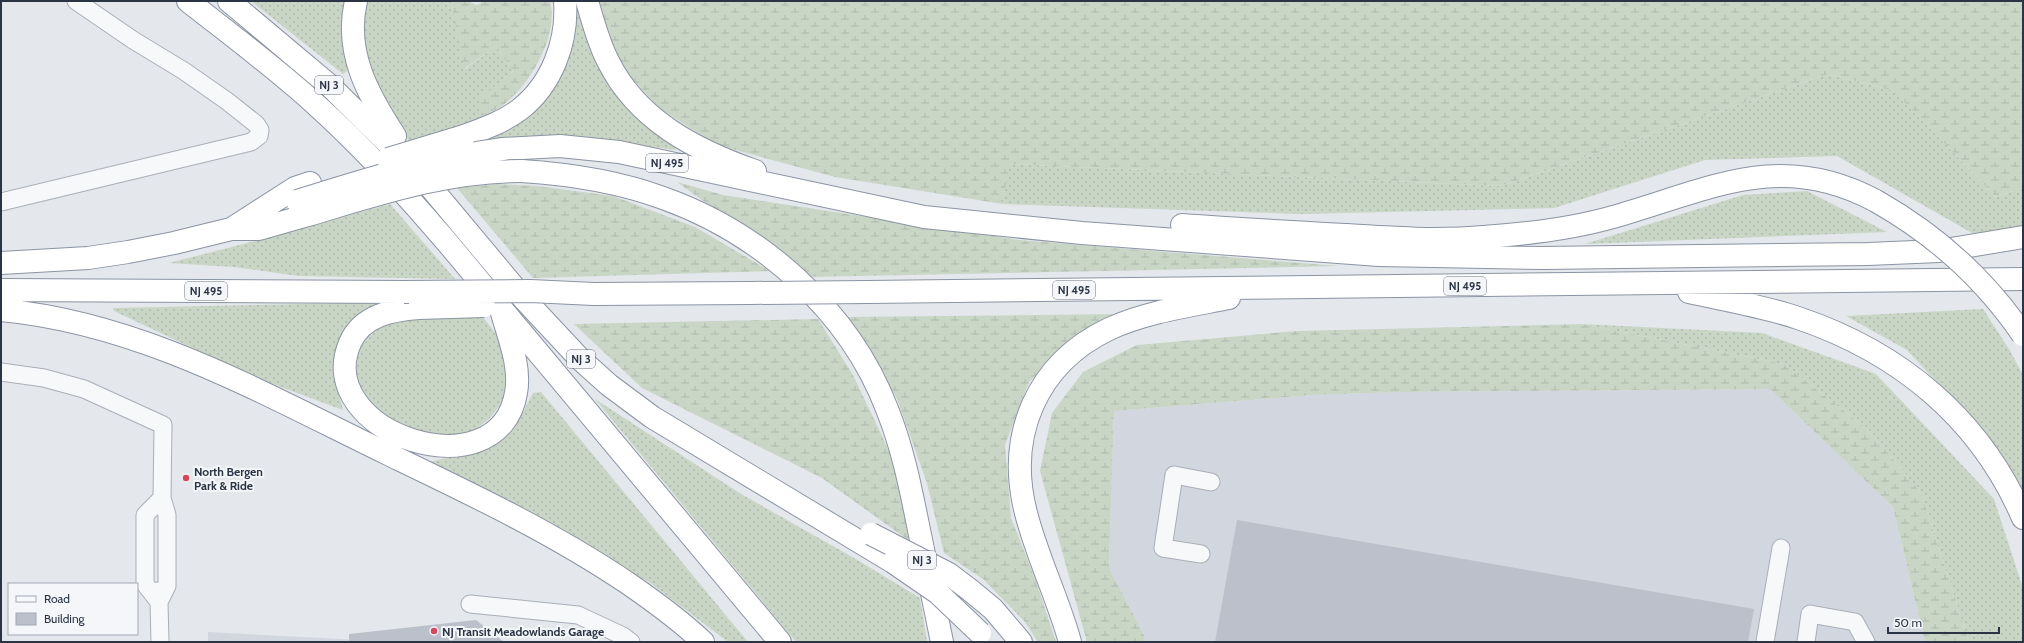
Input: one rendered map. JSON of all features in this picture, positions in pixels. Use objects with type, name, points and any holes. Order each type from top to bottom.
[{"type":"highway","name":"NJ 3","points":[[188,1],[281,74],[332,120],[425,217],[460,257],[780,642]]},
{"type":"highway","name":"NJ 3","points":[[229,1],[329,85],[422,177],[524,299],[570,349],[604,381],[652,417],[893,562],[938,593],[985,637]]},
{"type":"highway","points":[[356,1],[352,24],[352,40],[359,71],[373,102],[422,177]]},
{"type":"highway","points":[[254,214],[295,188],[464,136],[502,120],[519,110],[532,98],[544,83],[560,49],[566,15],[565,1]]},
{"type":"highway","points":[[587,1],[600,44],[616,76],[626,90],[654,118],[687,142],[718,157],[829,198]]},
{"type":"highway","name":"NJ 495","points":[[4,263],[77,259],[174,243],[230,229],[254,214],[303,208],[422,165],[464,155],[503,150],[560,146],[604,150],[829,198],[917,215],[977,221]]},
{"type":"highway","points":[[230,229],[259,229],[303,208],[380,194],[450,177],[487,172],[521,171],[601,180],[640,190],[681,205],[722,226],[762,251],[798,280],[831,314],[868,367],[893,426],[909,481],[942,642]]},
{"type":"highway","points":[[977,221],[1083,220],[1395,238],[1448,239],[1516,235],[1582,225],[1613,217],[1709,186],[1756,177],[1812,177],[1847,188],[1876,201],[1915,225],[1966,267],[1999,301],[2023,335]]},
{"type":"highway","points":[[977,221],[1082,233],[1418,256],[1542,258],[1868,254],[1931,251],[1988,244],[2023,237]]},
{"type":"highway","points":[[1988,244],[2023,244]]},
{"type":"highway","points":[[1650,284],[2023,279]]},
{"type":"highway","points":[[1650,284],[1748,304],[1796,317],[1840,334],[1881,355],[1931,391],[1966,426],[1998,470],[2023,518]]},
{"type":"highway","name":"NJ 495","points":[[4,300],[404,292],[530,291],[594,294],[1650,284]]},
{"type":"highway","points":[[1070,642],[1025,513],[1019,476],[1021,445],[1024,429],[1028,414],[1042,388],[1051,374],[1073,353],[1114,327],[1172,309],[1280,287]]},
{"type":"highway","points":[[501,308],[517,374],[516,394],[510,412],[500,427],[486,436],[468,443],[446,446],[415,442],[403,438],[382,427],[357,402],[346,376],[345,358],[351,341],[362,326],[386,312],[419,308],[536,303],[594,294]]},
{"type":"highway","points":[[4,300],[54,317],[121,334],[170,351],[252,387],[502,510],[574,549],[643,594],[687,627],[703,642]]},
{"type":"highway","name":"NJ 3","points":[[780,493],[871,534],[948,574],[993,609],[1021,642]]},
{"type":"street","points":[[1,202],[251,142],[260,136],[260,130],[256,124],[227,101],[184,71],[133,40],[76,1]]},
{"type":"street","points":[[1,372],[44,378],[84,389],[163,425],[162,498],[178,517],[178,584],[160,602]]},
{"type":"street","points":[[1201,554],[1163,548],[1174,475],[1211,482]]},
{"type":"street","points":[[160,642],[160,602],[144,584],[145,515],[162,498]]},
{"type":"street","points":[[1765,642],[1781,548]]},
{"type":"street","points":[[470,604],[578,615],[623,636],[630,642]]},
{"type":"street","points":[[1806,642],[1810,614],[1855,622],[1866,642]]},
{"type":"shaded area","points":[[1770,389],[1893,507],[1925,642],[1145,642],[1144,635],[1109,568],[1114,411],[1312,395],[1402,392]]},
{"type":"shaded area","points":[[208,632],[397,642],[208,642]]},
{"type":"green space","points":[[251,1],[347,1],[349,70],[343,74]]},
{"type":"green space","points":[[366,1],[451,1],[465,69],[496,46],[513,71],[479,100],[485,116],[410,142],[393,120],[374,88],[361,30]]},
{"type":"green space","points":[[451,1],[467,1],[477,5],[484,1],[550,1],[552,14],[551,27],[542,55],[535,69],[508,101],[485,116],[478,100],[513,71],[496,46],[464,69]]},
{"type":"green space","points":[[574,1],[579,1],[604,72],[677,146],[675,150],[592,138],[545,138],[471,144],[529,113]]},
{"type":"green space","points":[[594,1],[2023,1],[2023,188],[1996,197],[1894,91],[1828,74],[1501,186],[1009,164],[1003,204],[835,177],[717,145],[659,108],[617,62]]},
{"type":"green space","points":[[1828,74],[1894,91],[1996,197],[2023,188],[2023,225],[1979,237],[1837,156],[1705,160],[1554,208],[1301,214],[1003,204],[1008,164],[1501,186]]},
{"type":"green space","points":[[677,182],[723,195],[1019,240],[1339,266],[808,277]]},
{"type":"green space","points":[[497,184],[537,186],[613,196],[695,227],[770,271],[533,278],[457,188]]},
{"type":"green space","points":[[1807,191],[1887,232],[1585,244],[1743,195]]},
{"type":"green space","points":[[390,204],[455,279],[299,276],[234,267],[169,263],[267,238]]},
{"type":"green space","points":[[391,302],[376,308],[336,382],[343,410],[254,377],[114,311],[113,308]]},
{"type":"green space","points":[[1983,309],[2009,349],[2023,375],[2023,497],[1991,441],[1907,350],[1846,316]]},
{"type":"green space","points":[[1123,314],[1075,337],[1029,382],[1005,445],[1011,518],[1036,581],[1056,642],[1038,642],[1025,622],[983,579],[944,553],[927,483],[897,399],[848,317]]},
{"type":"green space","points":[[481,315],[497,335],[504,355],[508,386],[500,405],[489,419],[477,428],[466,433],[452,435],[419,432],[388,419],[366,399],[355,377],[359,349],[372,334],[386,324],[410,316]]},
{"type":"green space","points":[[818,319],[853,375],[891,455],[915,545],[822,478],[642,388],[574,324]]},
{"type":"green space","points":[[1582,324],[1762,333],[1876,374],[1994,499],[2023,588],[2023,642],[1969,642],[1921,493],[1871,432],[1784,364]]},
{"type":"green space","points":[[1582,324],[1784,364],[1871,432],[1921,493],[1969,642],[1925,642],[1893,507],[1770,389],[1402,392],[1312,395],[1114,411],[1109,568],[1144,635],[1145,642],[1087,642],[1040,471],[1052,413],[1083,372],[1137,345],[1297,331]]},
{"type":"green space","points":[[541,392],[748,642],[728,642],[649,582],[430,462],[494,446],[516,425],[533,393]]},
{"type":"green space","points":[[595,399],[741,494],[854,558],[920,598],[927,642],[796,642]]},
{"type":"building","points":[[1237,520],[1754,609],[1748,642],[1215,642]]},
{"type":"building","name":"NJ Transit Meadowlands Garage","points":[[476,620],[504,642],[349,642],[349,634]]},
{"type":"place","name":"North Bergen Park & Ride","points":[[186,478]]},
{"type":"place","name":"NJ Transit Meadowlands Garage","points":[[434,631]]}]
